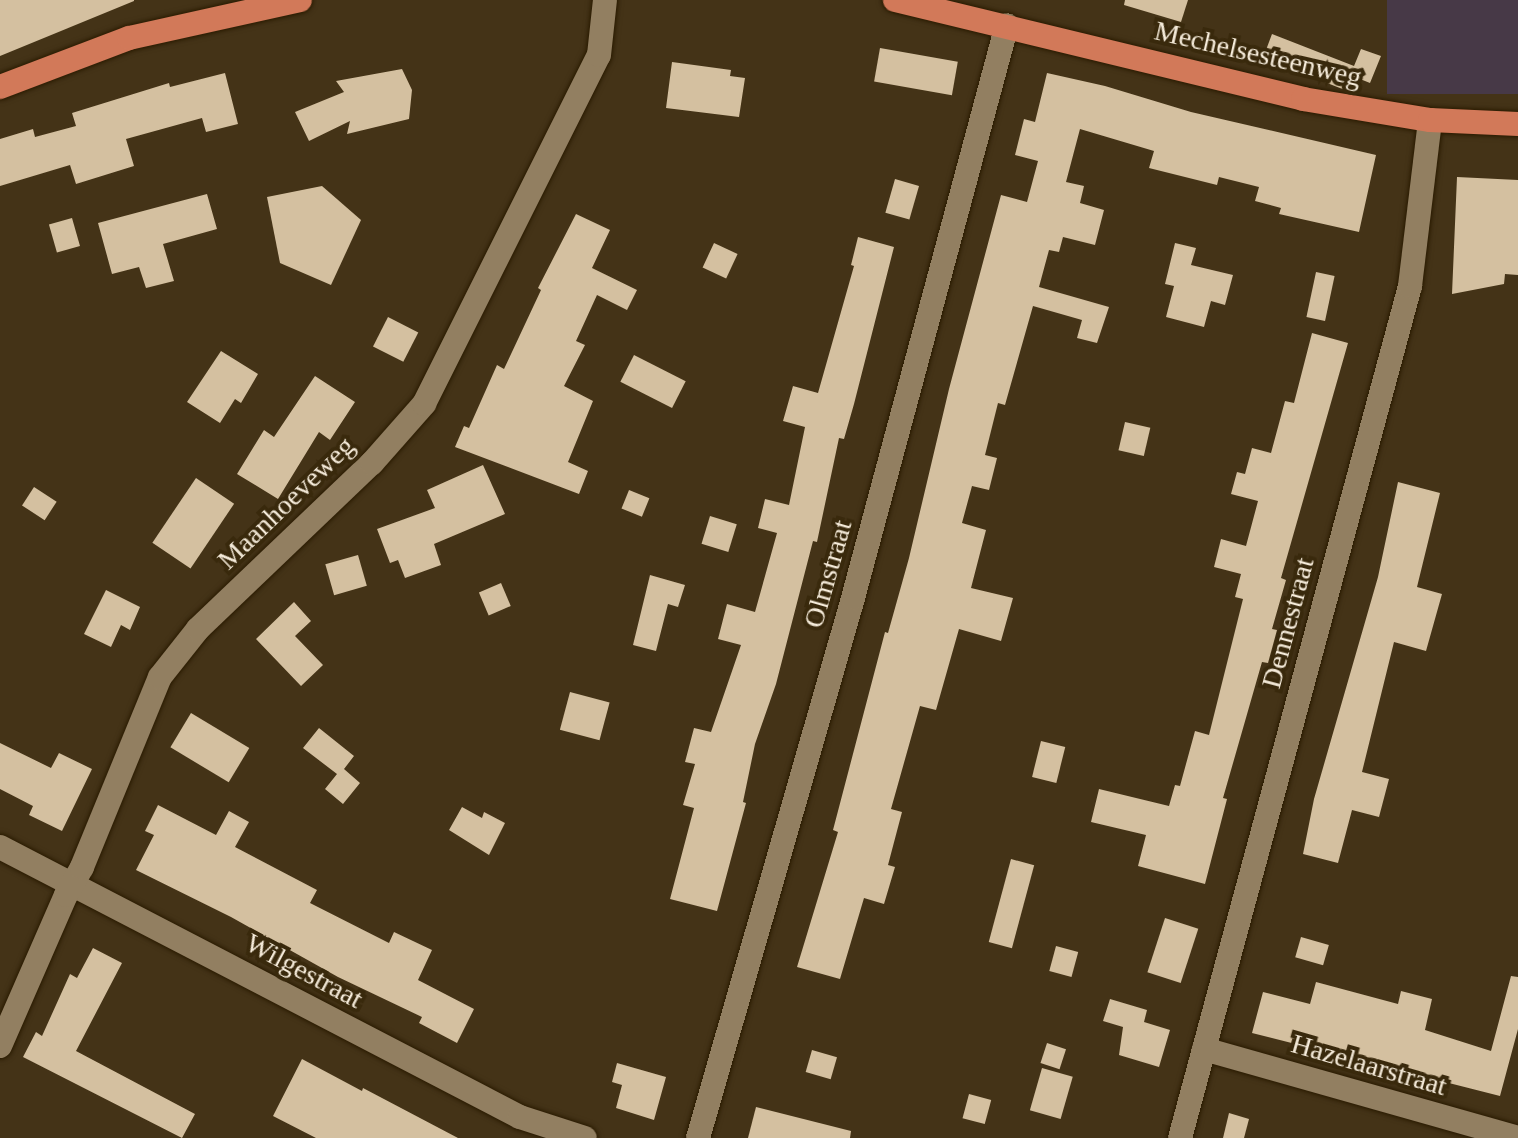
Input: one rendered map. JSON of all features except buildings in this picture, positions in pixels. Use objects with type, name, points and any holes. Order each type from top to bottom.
[{"type":"main road","points":[[0,87],[129,38],[300,0]]},
{"type":"main road","name":"Mechelsesteenweg","points":[[895,0],[1303,99],[1430,120],[1518,124]]},
{"type":"street","name":"Maanhoeveweg","points":[[0,1046],[82,867],[160,677],[198,629],[372,463],[424,404],[599,55],[605,0]]},
{"type":"street","name":"Olmstraat","points":[[698,1138],[853,598],[1007,25]]},
{"type":"street","name":"Dennestraat","points":[[1180,1138],[1410,286],[1430,120]]},
{"type":"street","name":"Wilgestraat","points":[[0,847],[520,1117],[585,1138]]},
{"type":"street","name":"Hazelaarstraat","points":[[1204,1049],[1518,1138]]},
{"type":"shaded area","points":[[1387,0],[1518,0],[1518,94],[1387,94]]}]
